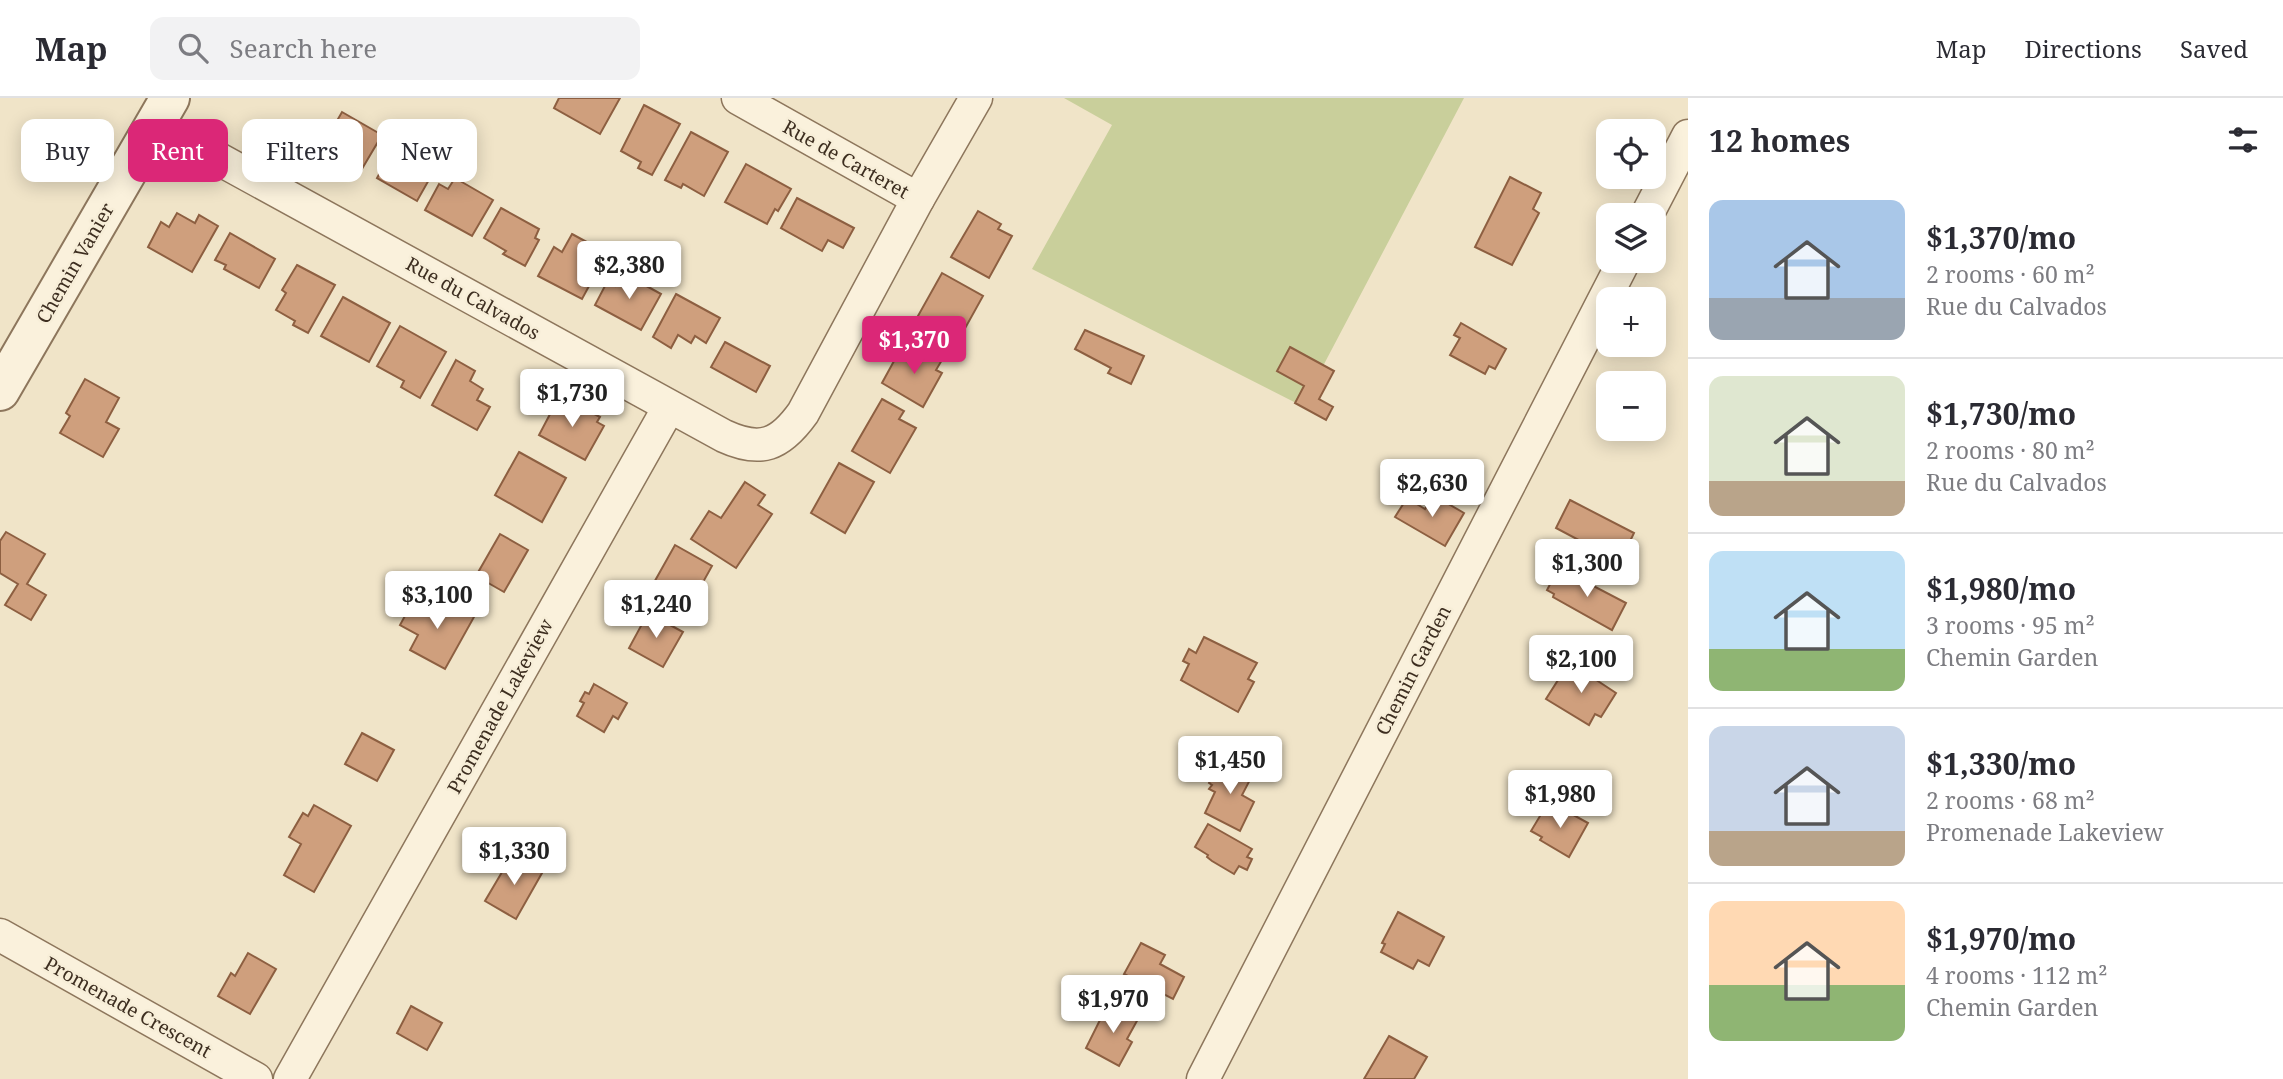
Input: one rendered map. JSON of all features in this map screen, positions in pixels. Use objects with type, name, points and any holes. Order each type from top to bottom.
[{"type":"street","name":"Rue de Carteret","points":[[738,98],[918,199]]},
{"type":"street","name":"Rue du Calvados","points":[[163,111],[669,407],[742,444],[761,446],[779,440],[792,430],[803,413],[918,199],[976,98]]},
{"type":"street","name":"Chemin Vanier","points":[[0,391],[163,111]]},
{"type":"street","points":[[1656,203],[1680,173],[1688,136]]},
{"type":"street","name":"Chemin Garden","points":[[1203,1079],[1618,273]]},
{"type":"street","name":"Promenade Lakeview","points":[[290,1079],[669,407]]},
{"type":"street","name":"Promenade Crescent","points":[[0,935],[256,1079]]},
{"type":"green space","points":[[1064,98],[1464,98],[1302,406],[1032,269],[1112,125]]},
{"type":"building","points":[[559,98],[620,98],[600,134],[554,108]]},
{"type":"building","points":[[644,105],[680,124],[652,175],[638,168],[641,162],[621,151]]},
{"type":"building","points":[[342,112],[354,119],[338,119]]},
{"type":"building","points":[[363,124],[377,132],[377,143],[363,167]]},
{"type":"building","points":[[691,132],[728,152],[704,196],[683,184],[681,188],[665,180]]},
{"type":"building","points":[[746,164],[791,189],[767,224],[725,202]]},
{"type":"building","points":[[1510,177],[1541,193],[1533,209],[1539,213],[1512,265],[1475,247]]},
{"type":"building","points":[[384,182],[428,182],[417,201]]},
{"type":"building","points":[[452,182],[462,182],[493,200],[472,236],[425,210],[439,184],[448,189]]},
{"type":"building","points":[[797,198],[854,228],[843,248],[828,240],[822,251],[781,228]]},
{"type":"building","points":[[501,208],[539,229],[535,238],[539,240],[525,266],[503,254],[506,251],[484,238]]},
{"type":"building","points":[[978,211],[1001,224],[998,229],[1012,236],[989,278],[951,257]]},
{"type":"building","points":[[177,213],[195,223],[199,215],[218,226],[192,272],[148,247],[161,222],[169,227]]},
{"type":"building","points":[[230,233],[275,259],[259,288],[224,269],[226,265],[215,260]]},
{"type":"building","points":[[572,234],[607,253],[582,299],[538,276],[554,247],[562,252]]},
{"type":"building","points":[[297,265],[335,285],[308,333],[293,325],[295,321],[276,310],[286,293],[282,290]]},
{"type":"building","points":[[623,273],[661,294],[641,330],[595,305],[607,282],[615,286]]},
{"type":"building","points":[[942,273],[983,296],[963,332],[948,324],[940,337],[914,323]]},
{"type":"building","points":[[676,294],[720,318],[706,343],[695,336],[691,343],[678,335],[671,348],[653,337]]},
{"type":"building","points":[[343,297],[390,323],[369,362],[321,336]]},
{"type":"building","points":[[1461,323],[1506,349],[1495,369],[1489,366],[1485,374],[1450,355],[1460,338],[1454,335]]},
{"type":"building","points":[[400,326],[446,352],[420,398],[401,387],[404,381],[377,366]]},
{"type":"building","points":[[1085,330],[1144,356],[1131,384],[1108,373],[1111,368],[1075,349]]},
{"type":"building","points":[[725,342],[770,366],[756,392],[711,367]]},
{"type":"building","points":[[1290,347],[1334,371],[1319,399],[1333,407],[1326,420],[1295,403],[1304,386],[1277,371]]},
{"type":"building","points":[[900,350],[918,360],[923,350],[942,360],[936,370],[942,373],[923,407],[882,383]]},
{"type":"building","points":[[456,360],[475,371],[470,381],[483,389],[477,400],[490,407],[477,430],[432,405]]},
{"type":"building","points":[[85,379],[119,398],[106,422],[119,429],[103,457],[60,433],[70,416],[66,413]]},
{"type":"building","points":[[558,399],[574,408],[576,404],[600,417],[597,422],[604,426],[585,460],[539,435]]},
{"type":"building","points":[[882,399],[904,411],[899,419],[916,428],[890,473],[852,451]]},
{"type":"building","points":[[519,452],[566,478],[542,522],[495,495]]},
{"type":"building","points":[[839,463],[874,482],[845,533],[811,513]]},
{"type":"building","points":[[745,482],[765,495],[758,505],[772,514],[736,568],[691,539],[709,511],[721,518]]},
{"type":"building","points":[[1433,495],[1464,513],[1445,546],[1395,517],[1407,498],[1425,509]]},
{"type":"building","points":[[1570,500],[1634,533],[1620,562],[1556,528]]},
{"type":"building","points":[[6,532],[45,554],[27,584],[46,595],[31,620],[5,605],[18,584],[0,573],[0,541]]},
{"type":"building","points":[[500,534],[528,550],[504,592],[476,576]]},
{"type":"building","points":[[675,545],[712,566],[687,611],[670,602],[667,607],[647,595]]},
{"type":"building","points":[[1557,571],[1563,575],[1565,571],[1626,603],[1612,630],[1553,597],[1554,594],[1547,590]]},
{"type":"building","points":[[444,600],[474,617],[445,669],[410,650],[418,635],[400,625],[413,601],[436,614]]},
{"type":"building","points":[[648,613],[683,632],[663,667],[629,648]]},
{"type":"building","points":[[1204,637],[1257,663],[1248,679],[1254,682],[1238,712],[1181,680],[1189,664],[1183,661],[1189,649],[1196,653]]},
{"type":"building","points":[[1567,666],[1576,672],[1578,668],[1616,693],[1601,717],[1595,714],[1589,725],[1546,699]]},
{"type":"building","points":[[594,684],[627,703],[618,719],[613,716],[604,732],[577,716],[584,703],[580,701],[585,692],[589,694]]},
{"type":"building","points":[[362,733],[394,750],[377,781],[345,764]]},
{"type":"building","points":[[1230,762],[1253,774],[1242,795],[1254,802],[1240,831],[1205,813],[1215,792],[1209,789],[1212,785],[1209,783],[1218,766],[1226,770]]},
{"type":"building","points":[[314,805],[351,826],[314,892],[284,875],[301,844],[289,837],[303,813],[308,816]]},
{"type":"building","points":[[1546,806],[1556,812],[1559,807],[1588,823],[1569,857],[1540,840],[1542,837],[1531,831]]},
{"type":"building","points":[[1208,824],[1252,849],[1247,857],[1252,859],[1247,870],[1239,866],[1234,874],[1195,847]]},
{"type":"building","points":[[514,856],[542,873],[516,919],[485,901]]},
{"type":"building","points":[[1398,912],[1444,937],[1429,966],[1418,960],[1413,969],[1381,952],[1385,944],[1382,943]]},
{"type":"building","points":[[1141,943],[1165,955],[1160,964],[1184,977],[1173,999],[1124,974]]},
{"type":"building","points":[[248,953],[276,969],[250,1014],[218,996],[231,973],[235,976]]},
{"type":"building","points":[[1108,1004],[1138,1019],[1127,1039],[1132,1042],[1119,1066],[1086,1048]]},
{"type":"building","points":[[411,1006],[442,1023],[427,1050],[397,1033]]},
{"type":"building","points":[[1389,1036],[1427,1057],[1414,1079],[1364,1079]]}]
